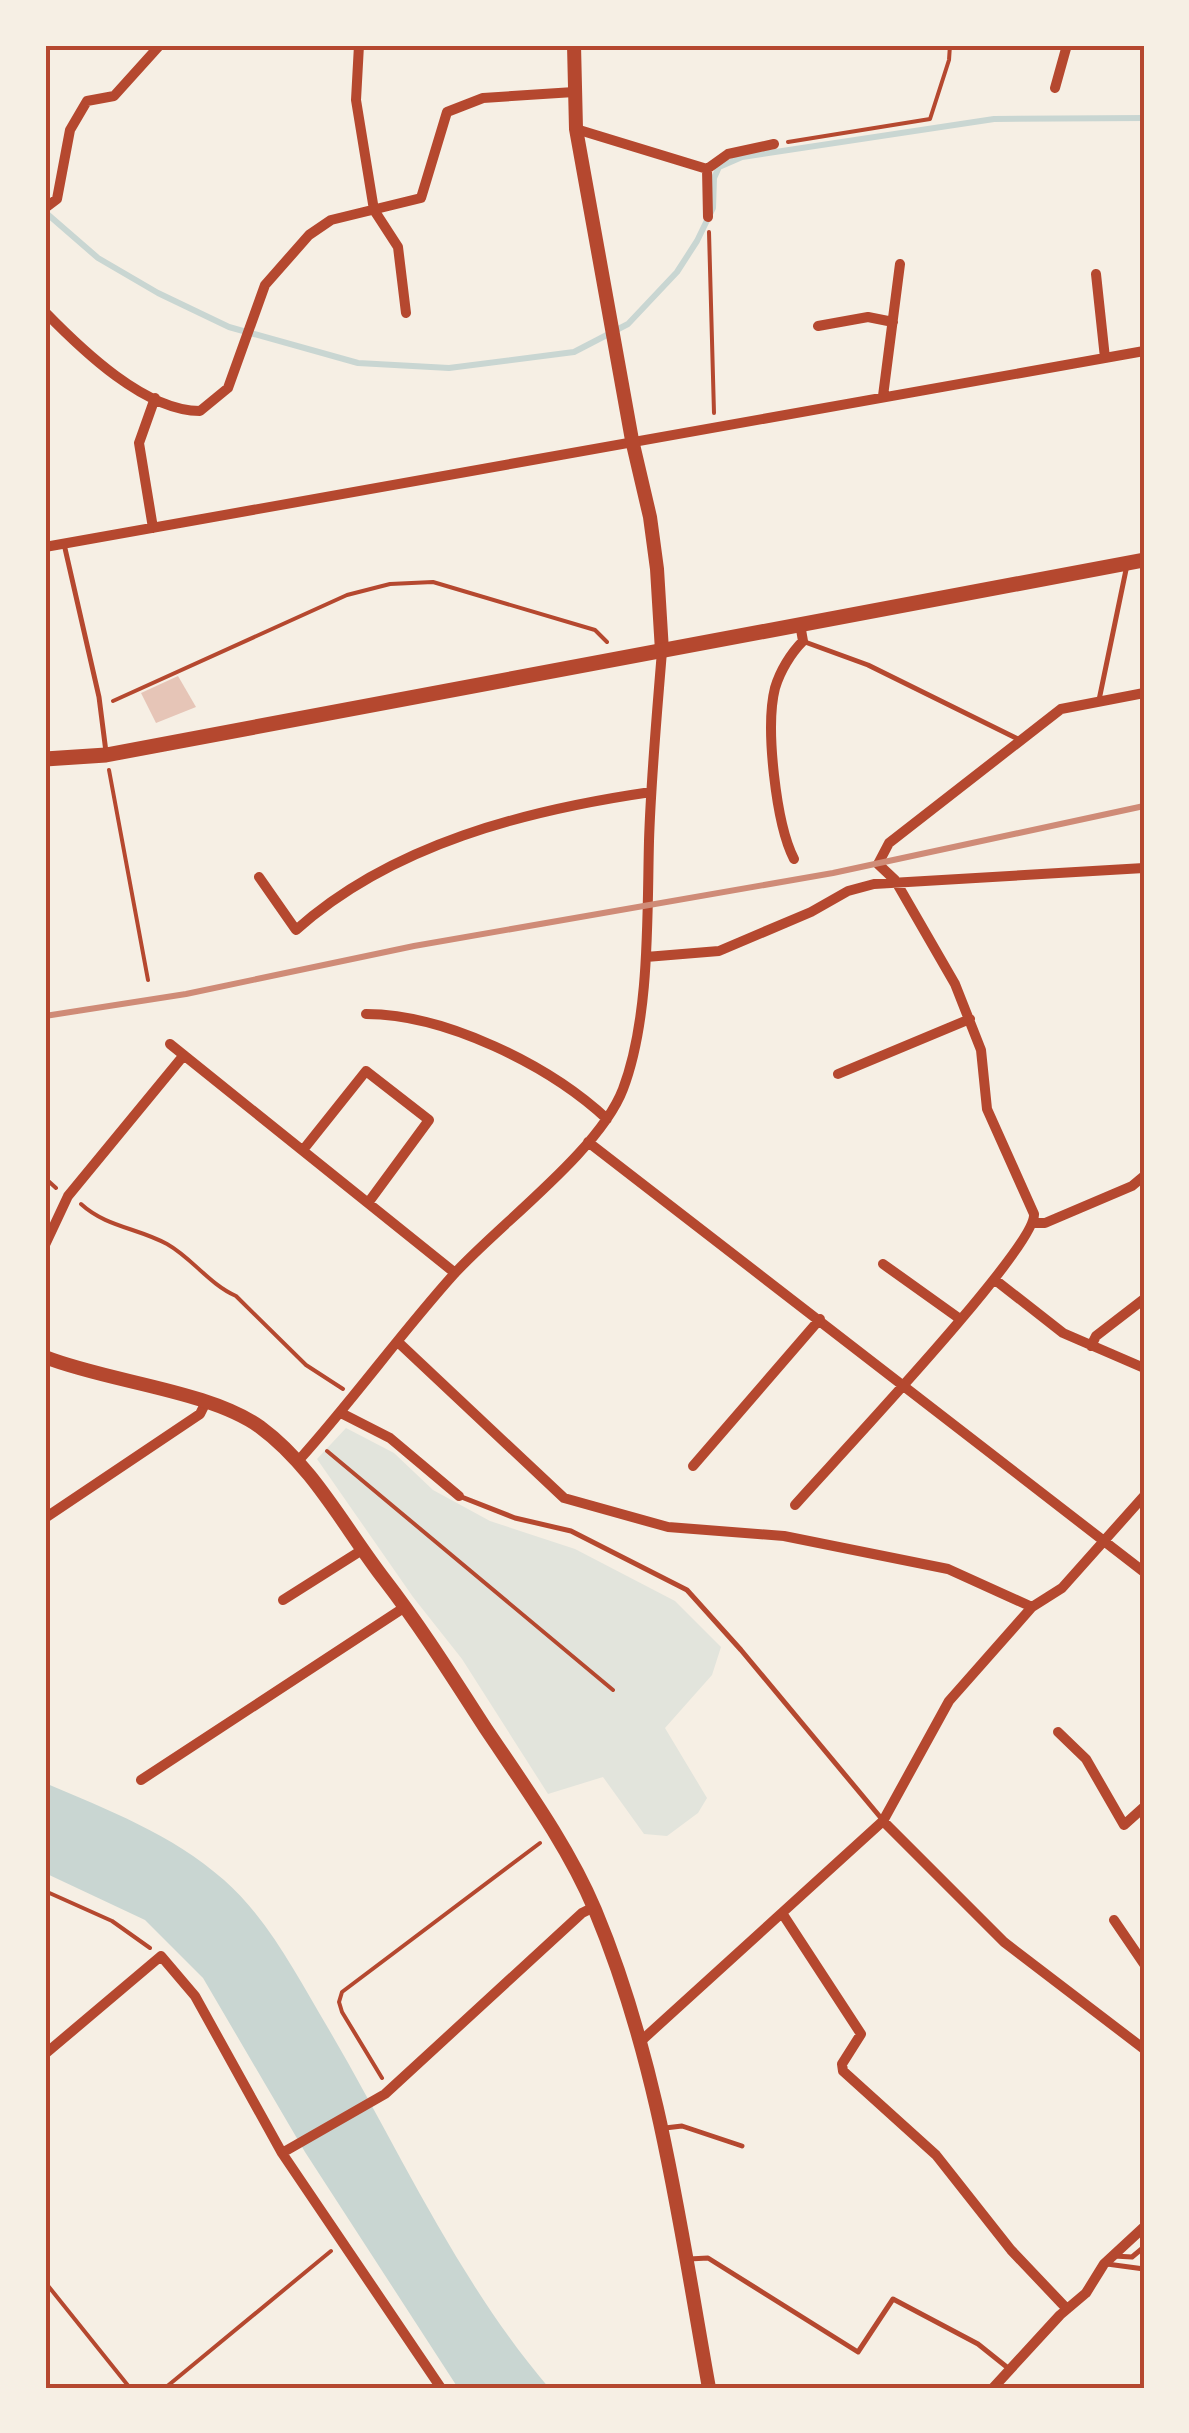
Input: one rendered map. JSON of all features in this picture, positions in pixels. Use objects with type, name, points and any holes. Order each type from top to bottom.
[{"type":"main road","points":[[45,759],[106,755],[662,651],[802,632],[1136,561]]},
{"type":"street","points":[[45,208],[57,198],[70,130],[87,101],[114,96],[160,45]]},
{"type":"street","points":[[358,45],[356,100],[374,210],[398,247],[406,313]]},
{"type":"street","points":[[299,1460],[455,1273],[588,1142],[622,1093],[632,1062],[646,957],[651,792],[662,651],[658,569],[576,129],[574,45]]},
{"type":"street","points":[[1056,88],[1066,45]]},
{"type":"street","points":[[45,312],[101,365],[155,398],[187,411],[200,411],[228,388],[265,285],[309,235],[330,220],[421,198],[447,112],[483,98],[574,92]]},
{"type":"street","points":[[576,129],[707,168]]},
{"type":"street","points":[[707,168],[728,154],[774,144]]},
{"type":"street","points":[[707,168],[708,218]]},
{"type":"street","points":[[883,396],[900,264]]},
{"type":"street","points":[[1096,274],[1105,358]]},
{"type":"street","points":[[818,326],[868,317],[892,322]]},
{"type":"street","points":[[45,547],[1144,351]]},
{"type":"street","points":[[153,528],[139,443],[155,398]]},
{"type":"street","points":[[794,859],[772,775],[774,710],[775,688],[802,632]]},
{"type":"street","points":[[795,1505],[994,1279],[1034,1223],[1034,1214],[987,1109],[981,1050],[956,984],[895,880],[878,864],[889,843],[1061,709],[1144,693]]},
{"type":"street","points":[[259,877],[296,930],[320,908],[368,878],[455,839],[564,808],[651,792]]},
{"type":"street","points":[[646,957],[719,951],[811,912],[848,891],[895,880],[1144,868]]},
{"type":"street","points":[[366,1014],[397,1014],[464,1034],[550,1077],[583,1097],[606,1119]]},
{"type":"street","points":[[838,1074],[970,1019]]},
{"type":"street","points":[[170,1044],[455,1273]]},
{"type":"street","points":[[45,1245],[68,1196],[184,1054]]},
{"type":"street","points":[[303,1150],[366,1072],[430,1120],[368,1203]]},
{"type":"street","points":[[588,1142],[1144,1572]]},
{"type":"street","points":[[1034,1223],[1044,1223],[1140,1180],[1144,1195]]},
{"type":"street","points":[[882,1264],[960,1319]]},
{"type":"street","points":[[994,1279],[1063,1333],[1144,1368]]},
{"type":"street","points":[[1091,1346],[1096,1336],[1144,1299]]},
{"type":"street","points":[[693,1466],[820,1320]]},
{"type":"street","points":[[398,1343],[564,1498],[668,1527],[784,1536],[948,1570],[1032,1606]]},
{"type":"street","points":[[45,1357],[72,1368],[206,1402],[258,1426],[299,1460],[405,1606],[554,1834],[594,1907],[642,2041],[709,2388]]},
{"type":"street","points":[[45,1518],[200,1414],[206,1402]]},
{"type":"street","points":[[341,1413],[390,1438],[460,1496]]},
{"type":"street","points":[[642,2041],[883,1821],[950,1701],[1032,1606],[1062,1588],[1144,1496]]},
{"type":"street","points":[[282,1600],[362,1550]]},
{"type":"street","points":[[142,1780],[405,1606]]},
{"type":"street","points":[[1058,1732],[1086,1760],[1124,1825],[1144,1807]]},
{"type":"street","points":[[883,1821],[1004,1942],[1144,2050]]},
{"type":"street","points":[[282,2154],[388,2092],[582,1913],[594,1907]]},
{"type":"street","points":[[782,1913],[861,2034],[842,2064],[843,2070],[936,2155],[1011,2250],[1067,2310]]},
{"type":"street","points":[[1114,1920],[1144,1964]]},
{"type":"street","points":[[45,2054],[162,1956],[194,1996],[282,2154],[441,2388]]},
{"type":"street","points":[[994,2388],[1008,2369],[1086,2293],[1108,2260],[1144,2227]]},
{"type":"lane","points":[[64,544],[100,708],[106,755]]},
{"type":"lane","points":[[1099,700],[1136,561]]},
{"type":"lane","points":[[802,632],[1020,741]]},
{"type":"lane","points":[[460,1496],[515,1518],[570,1531],[687,1590],[883,1821]]},
{"type":"lane","points":[[662,2129],[682,2126],[742,2146]]},
{"type":"lane","points":[[1108,2260],[1132,2257],[1144,2247]]},
{"type":"lane","points":[[686,2259],[708,2258],[858,2352],[893,2300],[978,2344],[1008,2369]]},
{"type":"lane","points":[[1108,2260],[1144,2269]]},
{"type":"path","points":[[774,144],[930,119],[950,60],[950,45]]},
{"type":"path","points":[[708,218],[716,426]]},
{"type":"path","points":[[100,708],[347,594],[390,584],[433,582],[595,630],[610,646],[616,660]]},
{"type":"path","points":[[106,755],[148,980]]},
{"type":"path","points":[[68,1196],[96,1218],[170,1245],[224,1291],[236,1296],[306,1366],[355,1396]]},
{"type":"path","points":[[315,1442],[613,1690]]},
{"type":"path","points":[[388,2092],[342,2012],[342,1992],[554,1834]]},
{"type":"path","points":[[45,1891],[112,1921],[162,1956]]},
{"type":"path","points":[[165,2388],[341,2243]]},
{"type":"path","points":[[45,2282],[130,2388]]},
{"type":"shaded area","points":[[346,1428],[394,1453],[433,1490],[490,1521],[575,1549],[675,1601],[721,1647],[712,1675],[665,1728],[707,1798],[698,1813],[667,1836],[644,1834],[603,1777],[548,1794],[462,1659],[413,1597],[317,1459]]},
{"type":"shaded area","points":[[45,1783],[139,1824],[183,1849],[224,1880],[255,1913],[305,1989],[457,2259],[549,2388],[458,2388],[305,2152],[203,1978],[145,1920],[45,1873]]},
{"type":"building","points":[[178,676],[196,707],[156,723],[141,693]]},
{"type":"waterway","points":[[45,212],[98,258],[158,293],[229,327],[358,363],[449,368],[574,352],[628,324],[677,272],[697,241],[713,208],[714,178],[719,167],[742,157],[994,119],[1144,118]]},
{"type":"railway","points":[[45,1016],[186,994],[414,946],[833,873],[1144,806]]}]
